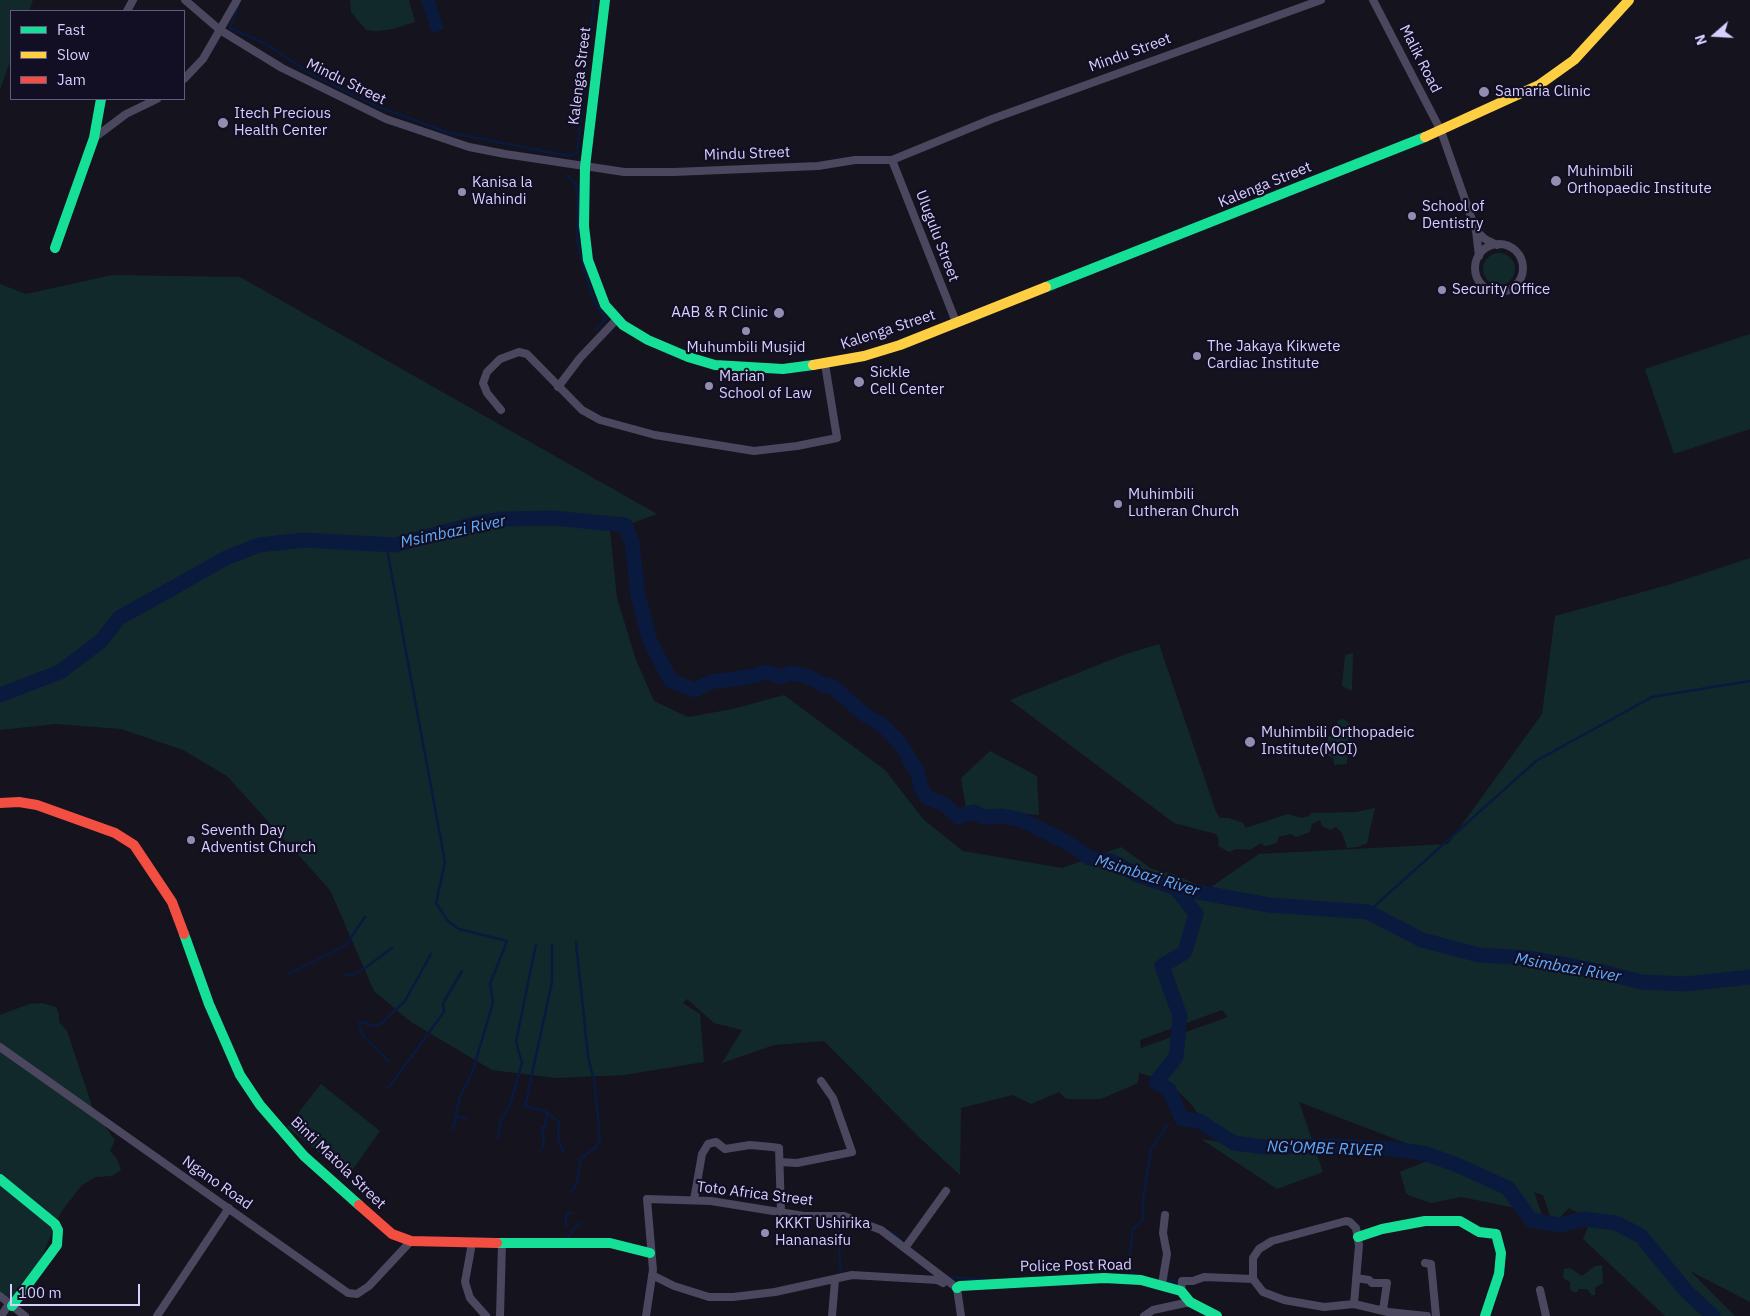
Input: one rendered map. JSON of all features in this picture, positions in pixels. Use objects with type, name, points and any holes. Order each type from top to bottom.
[{"type":"street","name":"Mindu Street","points":[[185,0],[220,30],[282,68],[386,119],[469,147],[624,172],[674,172],[818,166],[855,160],[892,160],[992,119],[1320,0]]},
{"type":"street","points":[[185,78],[203,59],[237,0]]},
{"type":"street","name":"Kalenga Street","points":[[605,0],[585,167],[584,226],[588,260],[605,305],[623,325],[648,340],[714,365],[783,368],[825,364],[864,356],[956,322],[1441,131],[1539,85],[1574,60],[1629,0]]},
{"type":"street","name":"Malik Road","points":[[1373,0],[1441,131],[1476,231],[1480,256]]},
{"type":"street","points":[[55,248],[94,138],[101,100]]},
{"type":"street","points":[[94,138],[126,114],[155,100]]},
{"type":"street","name":"Ulugulu Street","points":[[892,160],[956,322]]},
{"type":"street","points":[[1476,231],[1485,239],[1497,245],[1512,248],[1522,261],[1520,280],[1509,290],[1495,292],[1483,285],[1476,272],[1480,256],[1484,250],[1497,245]]},
{"type":"street","points":[[558,387],[580,358],[617,319]]},
{"type":"street","points":[[501,410],[487,393],[484,383],[487,372],[492,364],[508,354],[519,352],[527,354],[544,369],[558,387],[582,410],[600,420],[655,435],[754,451],[837,438],[825,364]]},
{"type":"street","name":"Binti Matola Street","points":[[0,803],[19,802],[37,805],[116,833],[134,846],[172,902],[224,1041],[240,1075],[260,1105],[304,1156],[392,1234],[411,1242],[502,1244],[598,1242],[626,1245],[650,1253]]},
{"type":"street","name":"Ngano Road","points":[[0,1047],[352,1294],[362,1292],[369,1286],[411,1242]]},
{"type":"street","points":[[780,1162],[797,1163],[852,1152],[832,1098],[821,1081]]},
{"type":"street","points":[[694,1200],[702,1154],[708,1144],[712,1142],[725,1149],[750,1145],[779,1148],[781,1212]]},
{"type":"street","points":[[0,1179],[55,1224],[58,1230],[57,1245],[1,1316]]},
{"type":"street","points":[[905,1248],[946,1191]]},
{"type":"street","name":"Toto Africa Street","points":[[650,1253],[647,1199],[694,1200],[804,1216],[844,1216],[881,1230],[957,1288]]},
{"type":"street","points":[[157,1316],[229,1208]]},
{"type":"street","points":[[1162,1284],[1167,1254],[1163,1234],[1165,1215]]},
{"type":"street","points":[[1354,1304],[1359,1256],[1358,1237],[1353,1224],[1346,1221],[1272,1241],[1259,1249],[1253,1258],[1253,1280],[1263,1292],[1284,1300],[1324,1307],[1354,1304],[1386,1313],[1427,1316]]},
{"type":"street","points":[[1358,1237],[1382,1229],[1425,1221],[1460,1221],[1478,1232],[1496,1234],[1501,1253],[1499,1274],[1485,1316]]},
{"type":"street","points":[[472,1243],[465,1282],[470,1298],[486,1316]]},
{"type":"street","points":[[500,1316],[502,1244]]},
{"type":"street","points":[[646,1316],[652,1275],[650,1253]]},
{"type":"street","points":[[1425,1263],[1431,1264],[1436,1316]]},
{"type":"street","points":[[652,1275],[674,1286],[709,1297],[733,1297],[775,1292],[852,1275],[937,1280],[957,1288],[961,1316]]},
{"type":"street","points":[[1217,1316],[1190,1302],[1181,1291],[1182,1281],[1193,1281],[1204,1277],[1253,1280]]},
{"type":"street","name":"Police Post Road","points":[[957,1288],[960,1286],[1104,1278],[1162,1284],[1181,1291]]},
{"type":"street","points":[[1356,1278],[1369,1280],[1372,1283],[1387,1283],[1386,1313]]},
{"type":"street","points":[[832,1316],[835,1280]]},
{"type":"street","points":[[1540,1290],[1546,1316]]},
{"type":"street","points":[[0,1296],[26,1316]]},
{"type":"street","points":[[1144,1316],[1153,1310],[1190,1302]]},
{"type":"street","points":[[1322,1316],[1324,1307]]},
{"type":"green space","points":[[0,0],[33,0],[29,10],[10,10],[10,62],[0,90]]},
{"type":"green space","points":[[350,0],[409,0],[415,22],[393,29],[366,30],[351,12]]},
{"type":"green space","points":[[1499,253],[1505,254],[1510,258],[1514,263],[1514,275],[1510,280],[1505,284],[1499,285],[1493,284],[1488,280],[1484,275],[1483,269],[1484,263],[1488,258],[1493,254]]},
{"type":"green space","points":[[112,275],[240,277],[657,514],[610,531],[617,598],[636,660],[654,701],[688,717],[733,709],[784,695],[885,770],[924,820],[963,851],[1062,868],[1121,847],[1152,869],[1173,874],[1208,889],[1259,854],[1448,844],[1542,714],[1555,616],[1668,585],[1750,558],[1750,1302],[1690,1271],[1735,1316],[1665,1316],[1583,1239],[1591,1220],[1569,1208],[1553,1224],[1543,1195],[1534,1192],[1546,1226],[1516,1208],[1461,1197],[1432,1203],[1410,1196],[1406,1193],[1400,1172],[1439,1156],[1299,1102],[1323,1172],[1277,1189],[1201,1139],[1226,1143],[1210,1134],[1192,1105],[1169,1082],[1139,1073],[1138,1083],[1101,1099],[1066,1099],[1059,1092],[1031,1104],[1013,1095],[961,1108],[960,1175],[919,1137],[824,1041],[774,1045],[722,1063],[742,1030],[714,1023],[687,999],[683,1003],[700,1014],[704,1062],[624,1075],[556,1078],[492,1070],[411,1022],[374,991],[330,890],[227,776],[183,750],[121,729],[55,724],[0,730],[0,284],[26,294]],"holes":[[[1222,1010],[1228,1017],[1141,1048],[1140,1040]]]},
{"type":"green space","points":[[1750,334],[1750,429],[1674,454],[1645,369]]},
{"type":"green space","points":[[1159,644],[1216,812],[1220,818],[1229,818],[1243,823],[1246,828],[1288,814],[1302,818],[1309,816],[1311,813],[1356,812],[1375,808],[1367,843],[1358,847],[1347,848],[1342,833],[1336,827],[1330,830],[1322,826],[1320,820],[1312,824],[1310,832],[1296,837],[1291,834],[1278,837],[1278,842],[1271,845],[1264,846],[1261,843],[1250,850],[1237,849],[1229,852],[1218,846],[1219,840],[1216,834],[1174,823],[1010,700],[1123,655]]},
{"type":"green space","points":[[1353,653],[1352,691],[1342,686],[1345,655]]},
{"type":"green space","points":[[1343,719],[1349,723],[1347,764],[1334,765],[1333,758],[1326,755],[1328,736],[1337,737],[1340,728],[1337,721]]},
{"type":"green space","points":[[990,751],[1037,776],[1039,815],[966,808],[961,778]]},
{"type":"green space","points":[[42,1003],[56,1007],[59,1014],[59,1022],[67,1031],[94,1112],[115,1140],[110,1151],[117,1159],[121,1170],[112,1176],[96,1177],[82,1185],[61,1212],[39,1263],[17,1295],[6,1300],[0,1296],[0,1015],[29,1004]]},
{"type":"green space","points":[[321,1084],[380,1131],[348,1176],[287,1127]]},
{"type":"green space","points":[[1602,1265],[1603,1283],[1595,1288],[1595,1295],[1592,1295],[1587,1289],[1579,1289],[1576,1293],[1570,1290],[1570,1282],[1563,1278],[1564,1269],[1570,1268],[1582,1276],[1595,1266]]},
{"type":"water","points":[[421,0],[435,0],[444,29],[432,33]]},
{"type":"waterway","points":[[239,4],[230,28],[266,44],[313,75],[372,104],[446,132],[568,156],[577,153],[594,0]]},
{"type":"waterway","points":[[566,175],[576,184],[578,208],[577,240],[584,269],[595,303],[606,319],[596,330]]},
{"type":"waterway","name":"Msimbazi River","points":[[0,695],[60,672],[101,641],[119,618],[228,557],[259,545],[304,540],[395,545],[478,523],[502,519],[553,518],[625,525],[632,543],[638,596],[650,641],[671,681],[695,690],[710,682],[748,677],[767,672],[781,677],[790,673],[809,677],[823,685],[832,686],[865,715],[881,724],[897,740],[917,770],[921,788],[928,798],[944,804],[958,817],[974,812],[984,817],[1003,816],[1022,820],[1070,844],[1089,858],[1111,861],[1140,876],[1176,888],[1269,905],[1368,912],[1422,940],[1479,955],[1530,958],[1599,971],[1641,982],[1686,984],[1750,977]]},
{"type":"waterway","points":[[386,544],[445,862],[436,903],[448,921],[459,929],[507,941],[490,984],[493,1003],[473,1070],[459,1100],[453,1130]]},
{"type":"waterway","points":[[1368,912],[1536,761],[1652,697],[1750,681]]},
{"type":"waterway","name":"NG'OMBE RIVER","points":[[1176,888],[1196,914],[1185,952],[1162,966],[1180,1016],[1176,1057],[1156,1082],[1169,1090],[1182,1119],[1199,1121],[1234,1143],[1266,1147],[1338,1146],[1393,1149],[1427,1154],[1508,1188],[1531,1220],[1560,1225],[1583,1219],[1616,1223],[1641,1236],[1686,1291],[1713,1316]]},
{"type":"waterway","points":[[289,974],[345,946],[365,917]]},
{"type":"waterway","points":[[571,1192],[576,1185],[581,1158],[596,1147],[600,1139],[595,1086],[588,1056],[576,942]]},
{"type":"waterway","points":[[498,1138],[501,1120],[511,1102],[522,1063],[516,1042],[536,944]]},
{"type":"waterway","points":[[552,944],[552,982],[525,1106],[545,1111],[559,1122],[558,1136],[563,1152]]},
{"type":"waterway","points":[[346,975],[353,975],[365,968],[392,948]]},
{"type":"waterway","points":[[388,1061],[362,1035],[359,1023],[364,1022],[374,1026],[382,1023],[405,1001],[431,954]]},
{"type":"waterway","points":[[389,1087],[444,1012],[443,1003],[462,971]]},
{"type":"waterway","points":[[541,1150],[544,1143],[542,1127],[545,1128],[547,1113]]},
{"type":"waterway","points":[[455,1116],[466,1119]]},
{"type":"waterway","points":[[1133,1275],[1129,1262],[1133,1229],[1143,1220],[1143,1199],[1151,1150],[1168,1124]]},
{"type":"waterway","points":[[566,1226],[566,1217],[568,1213],[572,1213]]},
{"type":"waterway","points":[[840,1217],[838,1233],[841,1275]]},
{"type":"waterway","points":[[567,1239],[575,1227],[582,1223]]},
{"type":"waterway","points":[[887,1231],[894,1233],[902,1242]]},
{"type":"waterway","points":[[646,1295],[650,1268]]},
{"type":"waterway","points":[[948,1277],[984,1280]]},
{"type":"waterway","points":[[1166,1280],[1179,1282]]},
{"type":"traffic: fast","points":[[605,0],[585,167],[584,226],[588,260],[605,305],[623,325],[648,340],[688,357],[715,365],[783,369],[813,365]]},
{"type":"traffic: fast","points":[[55,248],[94,138],[101,100]]},
{"type":"traffic: fast","points":[[1046,287],[1425,137]]},
{"type":"traffic: fast","points":[[184,934],[209,1004],[240,1075],[260,1105],[304,1156],[359,1205]]},
{"type":"traffic: fast","points":[[0,1179],[55,1224],[58,1230],[57,1245],[12,1306]]},
{"type":"traffic: fast","points":[[1358,1237],[1382,1229],[1425,1221],[1460,1221],[1479,1232],[1496,1234],[1501,1253],[1499,1274],[1485,1316]]},
{"type":"traffic: fast","points":[[497,1243],[610,1243],[650,1253]]},
{"type":"traffic: fast","points":[[957,1288],[960,1286],[1104,1278],[1141,1280],[1181,1291],[1190,1302],[1217,1316]]},
{"type":"traffic: slow","points":[[1425,137],[1539,85],[1574,60],[1629,0]]},
{"type":"traffic: slow","points":[[813,365],[864,356],[900,345],[1046,287]]},
{"type":"traffic: jam","points":[[0,803],[19,802],[37,805],[115,833],[134,845],[172,902],[184,934]]},
{"type":"traffic: jam","points":[[359,1205],[392,1234],[411,1241],[497,1243]]},
{"type":"place","name":"Samaria Clinic","points":[[1484,92]]},
{"type":"place","name":"Itech Precious Health Center","points":[[223,123]]},
{"type":"place","name":"Muhimbili Orthopaedic Institute","points":[[1556,181]]},
{"type":"place","name":"Kanisa la Wahindi","points":[[462,192]]},
{"type":"place","name":"School of Dentistry","points":[[1412,216]]},
{"type":"place","name":"Security Office","points":[[1442,290]]},
{"type":"place","name":"AAB & R Clinic","points":[[779,313]]},
{"type":"place","name":"Muhumbili Musjid","points":[[746,331]]},
{"type":"place","name":"The Jakaya Kikwete Cardiac Institute","points":[[1197,356]]},
{"type":"place","name":"Sickle Cell Center","points":[[859,382]]},
{"type":"place","name":"Marian School of Law","points":[[709,386]]},
{"type":"place","name":"Muhimbili Lutheran Church","points":[[1118,504]]},
{"type":"place","name":"Muhimbili Orthopadeic Institute(MOI)","points":[[1250,742]]},
{"type":"place","name":"Seventh Day Adventist Church","points":[[191,840]]},
{"type":"place","name":"KKKT Ushirika Hananasifu","points":[[765,1233]]}]
